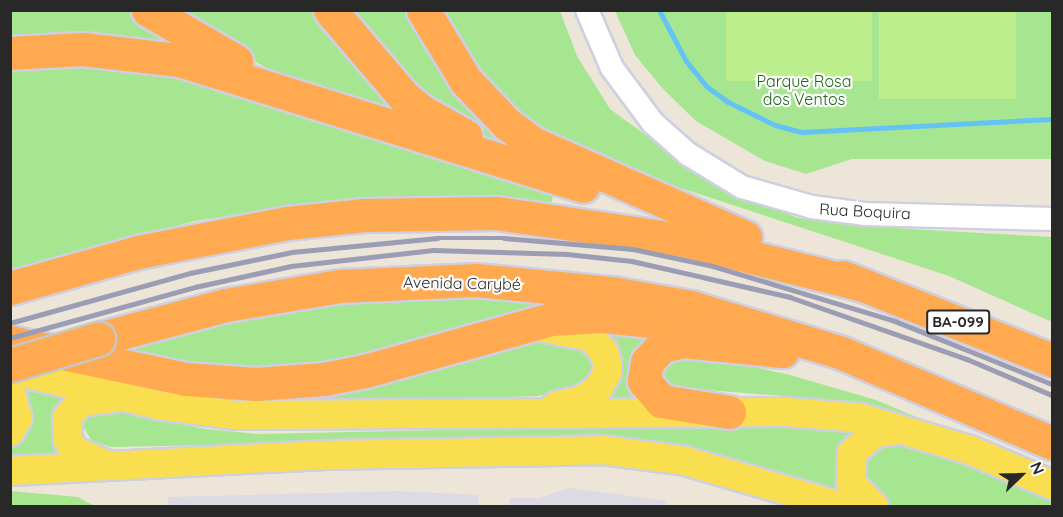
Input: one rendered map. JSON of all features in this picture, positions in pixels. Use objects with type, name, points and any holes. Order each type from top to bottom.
[{"type":"highway","points":[[148,10],[186,36],[304,97]]},
{"type":"highway","points":[[330,10],[377,70],[421,111],[561,179]]},
{"type":"highway","points":[[423,10],[466,81],[507,124],[561,158],[691,215],[863,285]]},
{"type":"highway","points":[[10,53],[82,49],[154,56],[304,97],[445,145],[691,215]]},
{"type":"highway","points":[[13,288],[138,252],[265,226],[365,215],[474,213],[682,240],[863,285]]},
{"type":"highway","name":"Avenida Carybé","points":[[10,365],[226,305],[289,293],[430,281],[518,283],[622,294],[691,307],[842,353],[909,382]]},
{"type":"highway","name":"BA-099","points":[[863,285],[1053,360]]},
{"type":"highway","points":[[10,342],[185,379],[256,384],[324,379],[365,371],[551,319],[585,316],[774,331]]},
{"type":"highway","points":[[729,412],[661,401],[644,381],[647,362],[672,342],[743,345],[833,361],[909,382],[1053,442]]},
{"type":"main road","points":[[489,335],[533,329],[566,329],[590,337],[604,352],[607,373],[598,389],[575,402],[519,415]]},
{"type":"main road","points":[[10,370],[130,399],[235,414],[519,415],[729,412],[851,417],[917,432],[1053,485]]},
{"type":"main road","points":[[10,389],[18,418],[10,432]]},
{"type":"main road","points":[[112,465],[95,462],[74,450],[68,440],[67,418],[90,399],[130,399]]},
{"type":"main road","points":[[874,507],[851,483],[852,453],[866,437],[883,430],[917,432]]},
{"type":"main road","points":[[10,471],[112,465],[603,450],[645,453],[732,472],[840,507]]},
{"type":"street","name":"Rua Boquira","points":[[587,10],[612,68],[653,123],[688,154],[742,187],[812,207],[865,214],[1053,219]]},
{"type":"shaded area","points":[[569,488],[668,501],[664,506],[510,506],[510,498],[539,498]]},
{"type":"shaded area","points":[[399,491],[479,495],[478,506],[168,506],[168,497]]},
{"type":"green space","points":[[132,10],[179,47],[11,43],[11,11]]},
{"type":"green space","points":[[163,11],[315,11],[411,117],[331,94],[267,68]]},
{"type":"green space","points":[[341,11],[413,11],[498,133],[491,139],[429,104]]},
{"type":"green space","points":[[436,11],[560,11],[577,56],[610,109],[714,185],[798,218],[909,229],[1052,237],[1052,322],[949,276],[583,156],[502,106]]},
{"type":"green space","name":"Parque Rosa dos Ventos","points":[[615,11],[1052,11],[1052,159],[852,159],[806,174],[765,161],[696,121],[663,89],[635,55]]},
{"type":"green space","points":[[726,11],[872,11],[872,81],[726,81]]},
{"type":"green space","points":[[879,11],[1016,11],[1016,99],[879,99]]},
{"type":"green space","points":[[11,62],[162,65],[553,193],[552,202],[454,197],[310,203],[195,221],[11,271]]},
{"type":"green space","points":[[493,296],[546,302],[545,308],[465,326],[367,354],[291,366],[211,366],[118,350],[276,309],[389,297]]},
{"type":"green space","points":[[602,326],[657,332],[636,396],[640,404],[604,404],[615,388],[620,360],[615,342]]},
{"type":"green space","points":[[548,340],[587,350],[595,364],[588,379],[572,388],[538,396],[305,404],[235,403],[144,389],[148,384]]},
{"type":"green space","points":[[684,357],[714,358],[790,375],[876,400],[926,421],[823,399],[667,387],[661,371],[669,361]]},
{"type":"green space","points":[[31,390],[63,397],[52,421],[61,455],[11,456],[10,447],[32,415],[28,392]]},
{"type":"green space","points":[[109,410],[206,429],[259,434],[750,423],[850,430],[841,451],[843,494],[696,451],[607,438],[111,447],[92,441],[83,427],[88,414]]},
{"type":"green space","points":[[908,441],[1052,497],[1052,506],[890,506],[866,487],[861,461],[872,447]]},
{"type":"green space","points":[[11,491],[78,497],[94,506],[11,506]]},
{"type":"waterway","points":[[659,10],[686,61],[706,86],[728,102],[775,125],[802,132],[1052,119]]},
{"type":"railway","points":[[10,323],[190,273],[292,252],[437,238],[504,238],[633,249],[713,266],[895,321],[1052,384]]},
{"type":"railway","points":[[10,338],[195,287],[291,266],[433,250],[567,254],[632,261],[790,297],[967,359],[1052,395]]}]
